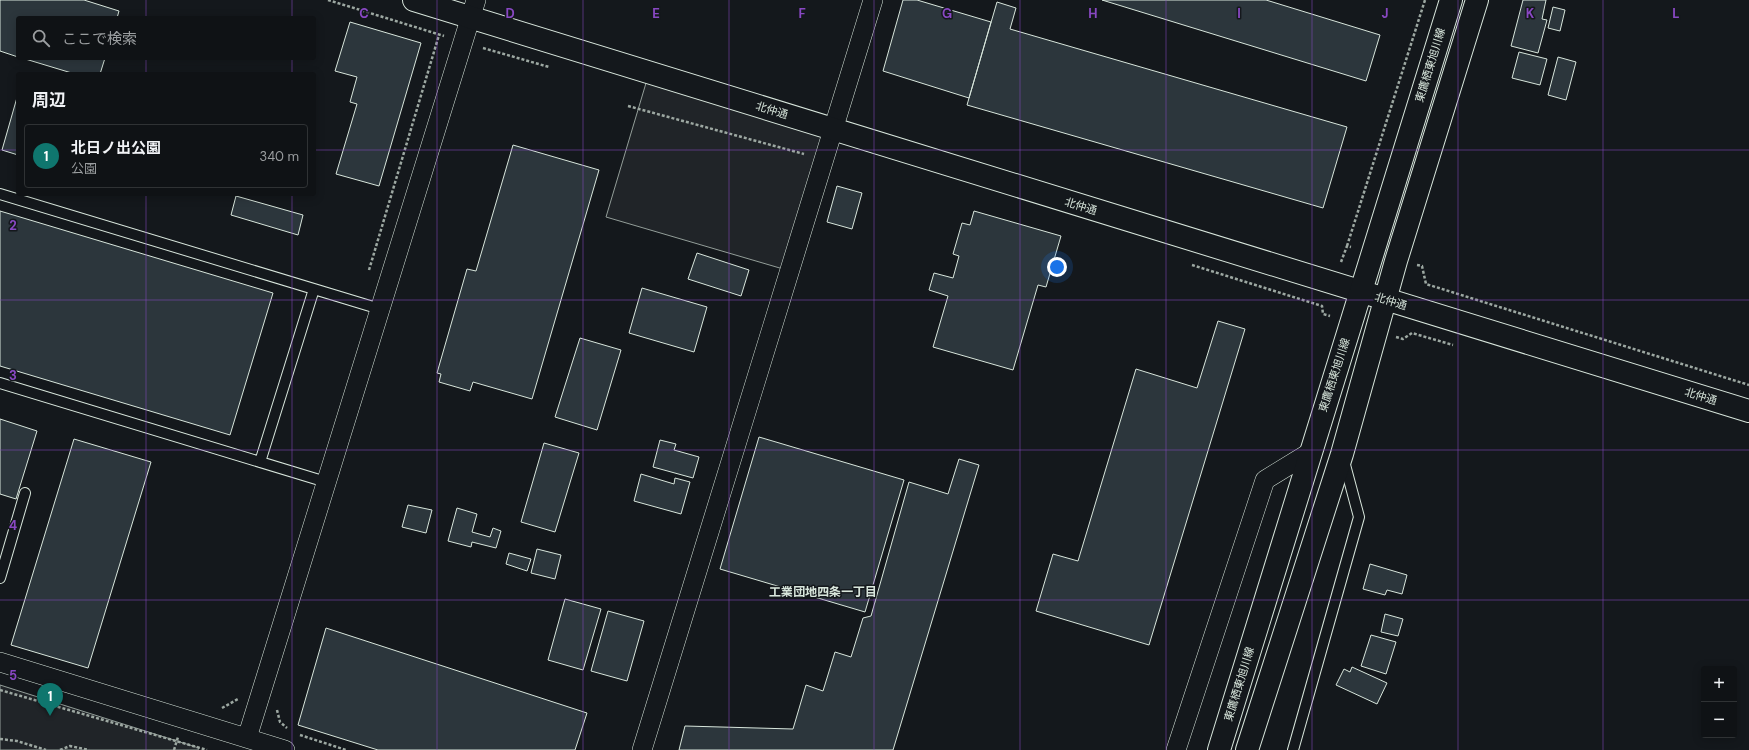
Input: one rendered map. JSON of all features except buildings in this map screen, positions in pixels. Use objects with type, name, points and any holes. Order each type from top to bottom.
[{"type":"main road","name":"北仲通","points":[[414,0],[473,9],[834,129],[1749,411]]},
{"type":"main road","name":"東鷹栖東旭川線","points":[[1219,750],[1309,453],[1451,0]]},
{"type":"main road","points":[[1247,750],[1342,454],[1396,261],[1477,0]]},
{"type":"street","points":[[642,750],[873,0]]},
{"type":"street","points":[[247,738],[473,9]]},
{"type":"street","points":[[1176,750],[1265,480],[1309,453]]},
{"type":"street","points":[[0,662],[285,750]]},
{"type":"lane","points":[[0,194],[380,309]]},
{"type":"lane","points":[[260,462],[314,289]]},
{"type":"lane","points":[[0,383],[326,482]]},
{"type":"lane","points":[[1293,750],[1359,518],[1342,454]]},
{"type":"lane","points":[[0,578],[25,493]]},
{"type":"path","points":[[1347,246],[1425,0]]},
{"type":"path","points":[[359,302],[439,35]]},
{"type":"path","points":[[628,106],[824,159]]},
{"type":"path","points":[[1396,261],[1422,266],[1426,284],[1749,385]]},
{"type":"path","points":[[0,690],[207,750]]},
{"type":"path","points":[[217,708],[224,708],[240,697]]},
{"type":"path","points":[[299,735],[346,750]]},
{"type":"path","points":[[0,738],[17,741],[46,750]]},
{"type":"path","points":[[60,750],[70,746],[89,750]]},
{"type":"shaded area","points":[[649,73],[834,129],[790,271],[606,217]]},
{"type":"shaded area","points":[[0,685],[199,748],[198,750],[0,750]]},
{"type":"place","name":"北日ノ出公園","points":[[50,716]]},
{"type":"district","name":"工業団地四条一丁目","points":[[823,592]]}]
